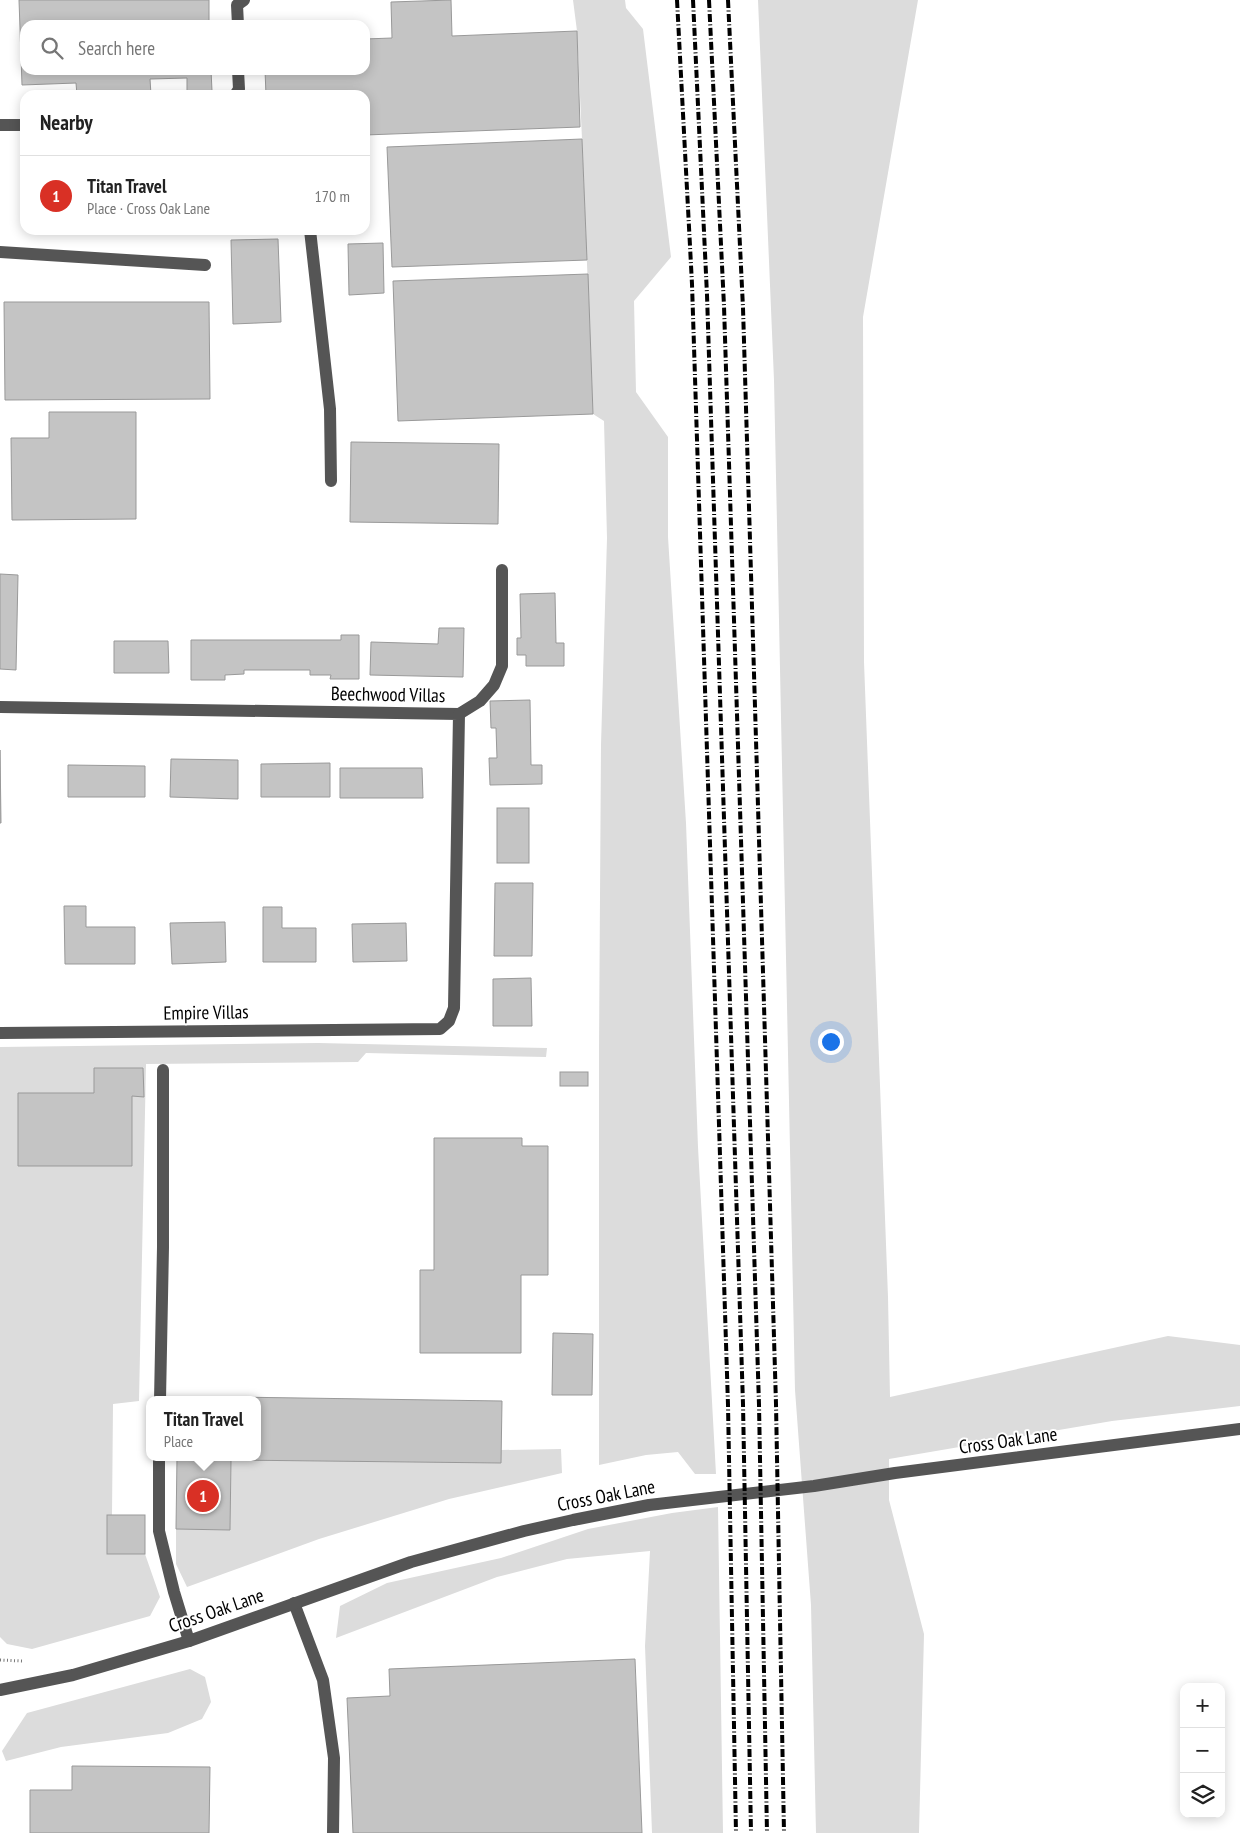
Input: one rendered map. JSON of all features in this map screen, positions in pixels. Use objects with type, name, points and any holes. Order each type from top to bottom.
[{"type":"street","points":[[238,20],[237,5],[244,0]]},
{"type":"street","points":[[238,75],[238,90]]},
{"type":"street","points":[[0,125],[20,125]]},
{"type":"street","points":[[311,235],[330,408],[331,481]]},
{"type":"street","points":[[0,252],[205,265]]},
{"type":"street","points":[[459,714],[480,701],[494,685],[502,666],[502,570]]},
{"type":"street","name":"Beechwood Villas","points":[[0,707],[459,714],[454,1008],[449,1021],[440,1029],[413,1029]]},
{"type":"street","name":"Empire Villas","points":[[0,1033],[413,1029]]},
{"type":"street","points":[[160,1396],[163,1247],[163,1070]]},
{"type":"street","name":"Cross Oak Lane","points":[[0,1690],[74,1675],[189,1641],[411,1562],[524,1531],[649,1505],[814,1486],[895,1473],[1240,1429]]},
{"type":"street","points":[[160,1461],[159,1531],[174,1592],[189,1641]]},
{"type":"street","points":[[294,1603],[323,1680],[334,1758],[334,1833]]},
{"type":"shaded area","points":[[573,0],[625,0],[626,8],[643,29],[671,257],[634,301],[636,392],[668,437],[668,537],[686,823],[698,1147],[716,1474],[695,1474],[678,1452],[646,1455],[599,1465],[601,745],[607,538],[604,421],[593,414],[577,31]]},
{"type":"shaded area","points":[[758,0],[918,0],[863,317],[864,662],[888,1297],[890,1397],[1168,1336],[1240,1345],[1240,1406],[1112,1421],[889,1459],[889,1500],[924,1634],[919,1833],[816,1833],[811,1605],[795,1390],[774,380]]},
{"type":"shaded area","points":[[318,1043],[547,1048],[546,1057],[366,1053],[358,1062],[146,1064],[139,1401],[113,1404],[112,1515],[107,1516],[107,1553],[145,1554],[160,1597],[150,1616],[32,1649],[7,1644],[0,1637],[0,1047]]},
{"type":"shaded area","points":[[561,1449],[562,1473],[449,1499],[319,1539],[187,1587],[176,1564],[176,1529],[230,1530],[231,1461]]},
{"type":"shaded area","points":[[718,1507],[723,1833],[652,1833],[645,1646],[650,1551],[567,1559],[497,1577],[336,1638],[340,1606],[387,1583],[501,1558],[588,1529],[672,1513]]},
{"type":"shaded area","points":[[190,1669],[205,1677],[211,1702],[202,1719],[168,1733],[61,1747],[6,1761],[2,1751],[27,1713]]},
{"type":"building","points":[[19,0],[209,0],[209,20],[20,20],[20,28]]},
{"type":"building","points":[[451,0],[452,36],[577,31],[580,127],[370,135],[370,90],[266,90],[265,75],[370,75],[370,39],[392,38],[391,2]]},
{"type":"building","points":[[22,75],[211,75],[212,90],[187,90],[187,78],[150,79],[151,90],[77,90],[76,83],[22,85]]},
{"type":"building","points":[[582,139],[587,260],[392,267],[387,147]]},
{"type":"building","points":[[278,239],[281,322],[233,324],[231,240]]},
{"type":"building","points":[[383,243],[384,293],[349,295],[348,244]]},
{"type":"building","points":[[588,274],[593,414],[398,421],[393,281]]},
{"type":"building","points":[[4,302],[209,302],[210,399],[5,400]]},
{"type":"building","points":[[49,412],[136,412],[136,519],[12,520],[11,438],[49,438]]},
{"type":"building","points":[[351,442],[499,444],[498,524],[350,522]]},
{"type":"building","points":[[0,574],[18,575],[16,670],[0,669]]},
{"type":"building","points":[[555,593],[556,643],[564,643],[564,666],[526,666],[526,655],[517,655],[517,638],[521,638],[520,594]]},
{"type":"building","points":[[439,628],[464,628],[463,677],[370,675],[371,642],[438,644]]},
{"type":"building","points":[[341,635],[359,635],[359,679],[330,679],[331,675],[310,675],[310,670],[244,670],[244,674],[225,675],[225,680],[191,680],[191,640],[341,640]]},
{"type":"building","points":[[114,641],[168,641],[169,673],[114,673]]},
{"type":"building","points":[[530,700],[531,765],[542,765],[542,784],[490,785],[489,758],[497,758],[496,728],[491,728],[490,701]]},
{"type":"building","points":[[0,750],[1,823],[0,823]]},
{"type":"building","points":[[171,759],[238,760],[238,799],[170,797]]},
{"type":"building","points":[[330,763],[330,797],[261,797],[261,764]]},
{"type":"building","points":[[68,765],[145,766],[145,797],[68,797]]},
{"type":"building","points":[[340,768],[422,768],[423,798],[340,798]]},
{"type":"building","points":[[497,808],[529,808],[529,863],[497,863]]},
{"type":"building","points":[[495,883],[533,883],[532,956],[494,956]]},
{"type":"building","points":[[64,906],[86,906],[86,927],[135,927],[135,964],[65,964]]},
{"type":"building","points":[[263,907],[282,907],[282,928],[316,928],[316,962],[263,962]]},
{"type":"building","points":[[225,922],[226,962],[172,964],[170,923]]},
{"type":"building","points":[[406,923],[407,961],[353,962],[352,924]]},
{"type":"building","points":[[531,978],[532,1026],[493,1026],[493,979]]},
{"type":"building","points":[[94,1068],[143,1068],[144,1097],[132,1096],[132,1166],[18,1166],[18,1093],[94,1093]]},
{"type":"building","points":[[560,1072],[588,1072],[588,1086],[560,1086]]},
{"type":"building","points":[[434,1138],[522,1138],[522,1146],[548,1146],[548,1275],[521,1275],[521,1353],[420,1353],[420,1270],[434,1270]]},
{"type":"building","points":[[553,1333],[593,1334],[592,1395],[552,1395]]},
{"type":"building","points":[[261,1397],[502,1401],[501,1463],[261,1460]]},
{"type":"building","points":[[177,1461],[231,1461],[230,1530],[176,1529]]},
{"type":"building","points":[[107,1515],[145,1515],[145,1554],[107,1554]]},
{"type":"building","points":[[635,1659],[642,1833],[353,1833],[347,1698],[390,1696],[389,1669]]},
{"type":"building","points":[[72,1766],[210,1767],[209,1833],[30,1833],[30,1790],[72,1790]]},
{"type":"railway","points":[[677,0],[692,284],[728,1405],[736,1833]]},
{"type":"railway","points":[[693,0],[707,295],[743,1404],[751,1833]]},
{"type":"railway","points":[[709,0],[724,306],[759,1405],[767,1833]]},
{"type":"railway","points":[[728,0],[743,308],[776,1404],[784,1833]]},
{"type":"place","name":"Titan Travel","points":[[203,1496]]}]
